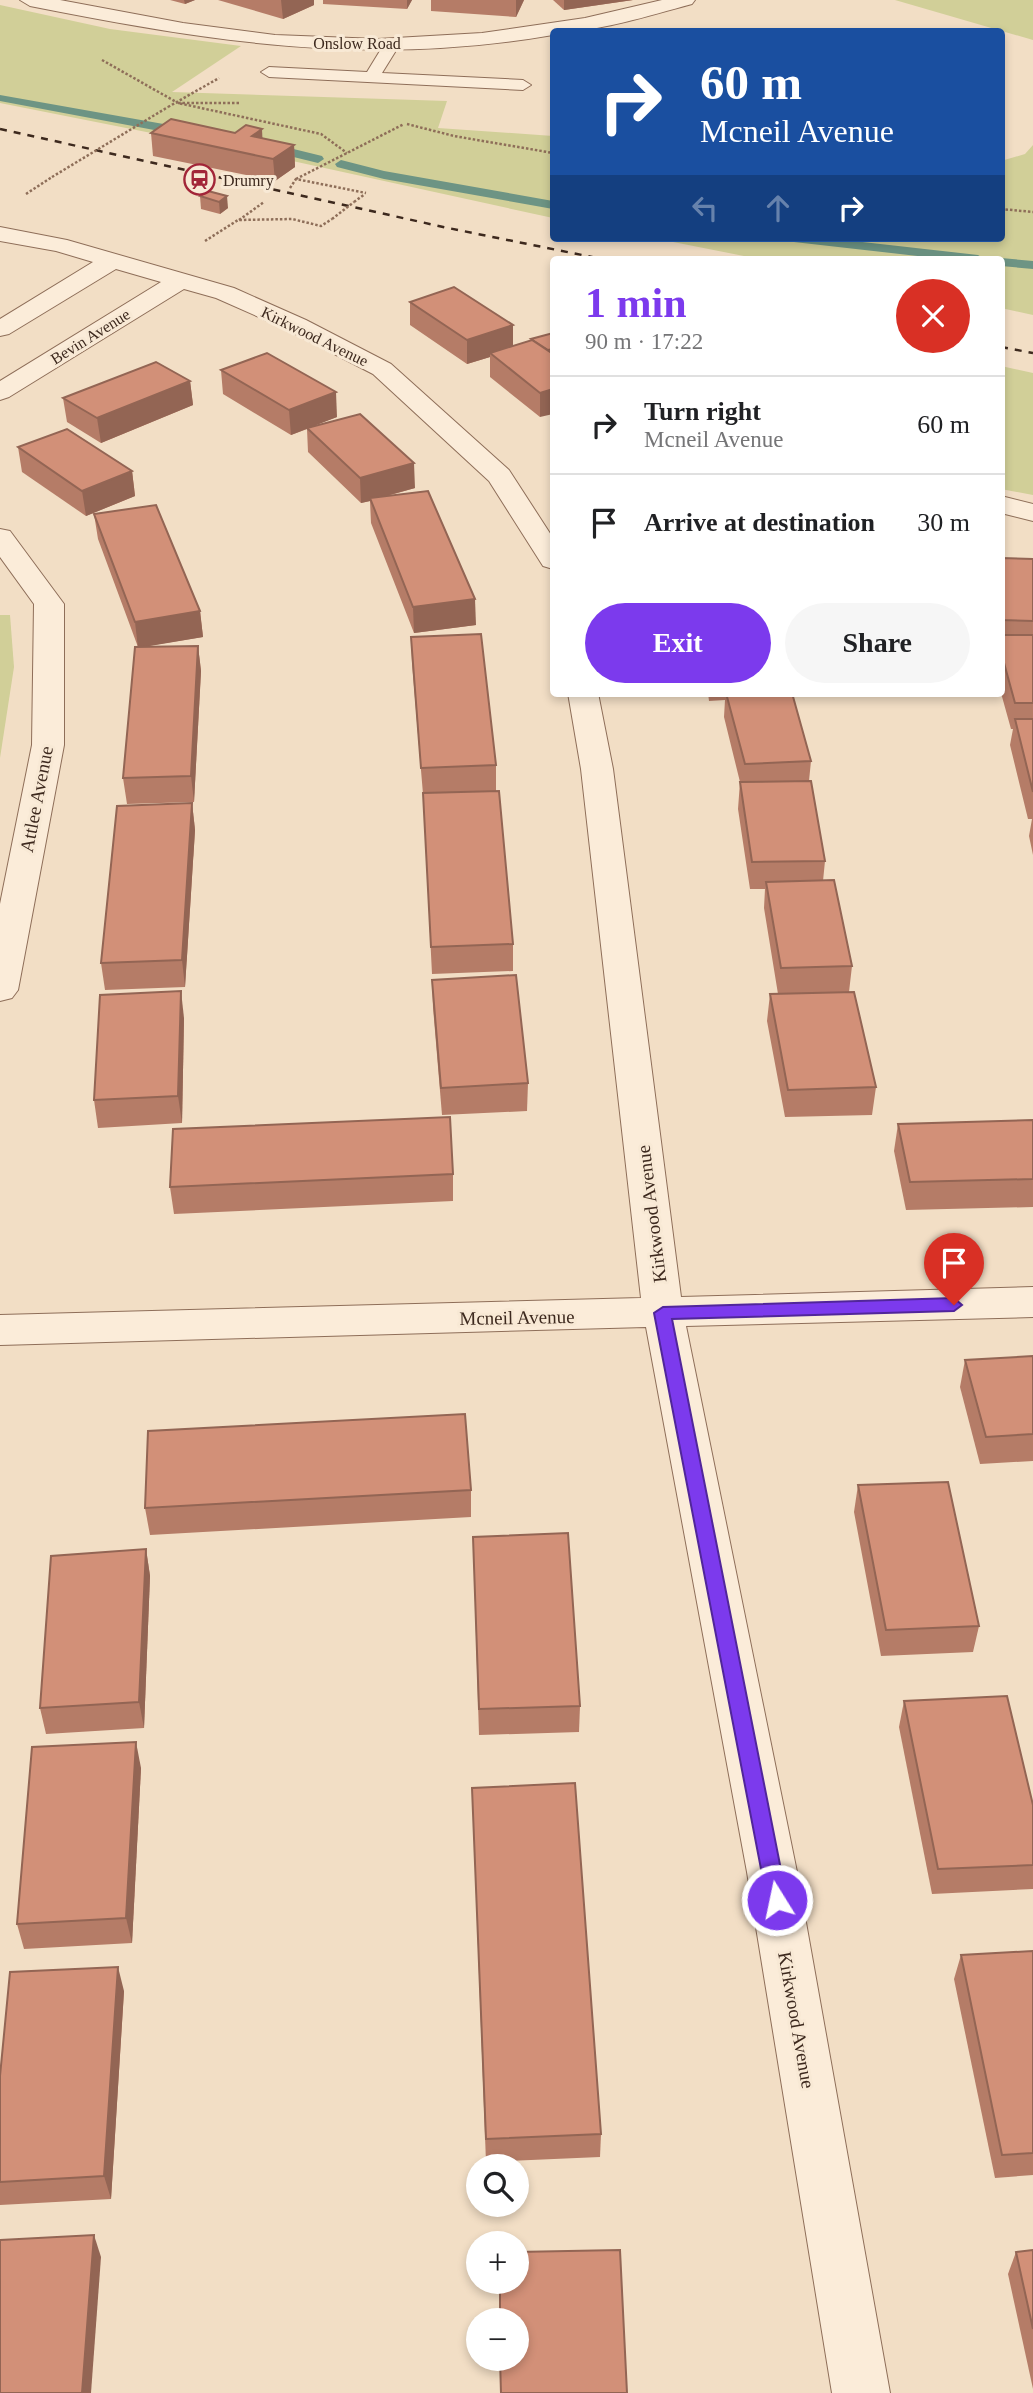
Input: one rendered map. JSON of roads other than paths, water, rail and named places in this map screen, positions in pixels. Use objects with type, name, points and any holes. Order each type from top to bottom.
[{"type":"street","name":"Onslow Road","points":[[30,0],[171,27],[278,41],[392,44],[460,41],[550,29]]},
{"type":"street","name":"Onslow Road","points":[[557,28],[602,21],[685,0]]},
{"type":"street","name":"Kirkwood Avenue","points":[[0,234],[114,260],[237,298],[383,369],[499,476],[550,553]]},
{"type":"street","points":[[0,329],[114,260]]},
{"type":"street","name":"Bevin Avenue","points":[[0,392],[180,281]]},
{"type":"street","points":[[1005,504],[1033,513]]},
{"type":"street","name":"Attlee Avenue","points":[[0,537],[49,604],[48,745],[4,948],[0,990]]},
{"type":"street","name":"Kirkwood Avenue","points":[[584,697],[599,783],[663,1313],[772,1872],[861,2393]]},
{"type":"street","name":"Mcneil Avenue","points":[[0,1330],[1033,1302]]},
{"type":"lane","points":[[372,77],[392,44]]},
{"type":"lane","points":[[269,72],[523,85]]},
{"type":"waterway","points":[[0,98],[186,132]]},
{"type":"waterway","points":[[269,147],[318,159]]},
{"type":"waterway","points":[[341,164],[384,175],[550,204]]},
{"type":"waterway","points":[[829,242],[952,256]]},
{"type":"waterway","points":[[1005,262],[1033,265]]},
{"type":"railway","points":[[0,129],[587,256]]},
{"type":"railway","points":[[1005,348],[1033,353]]},
{"type":"place","name":"Drumry","points":[[200,180]]}]
